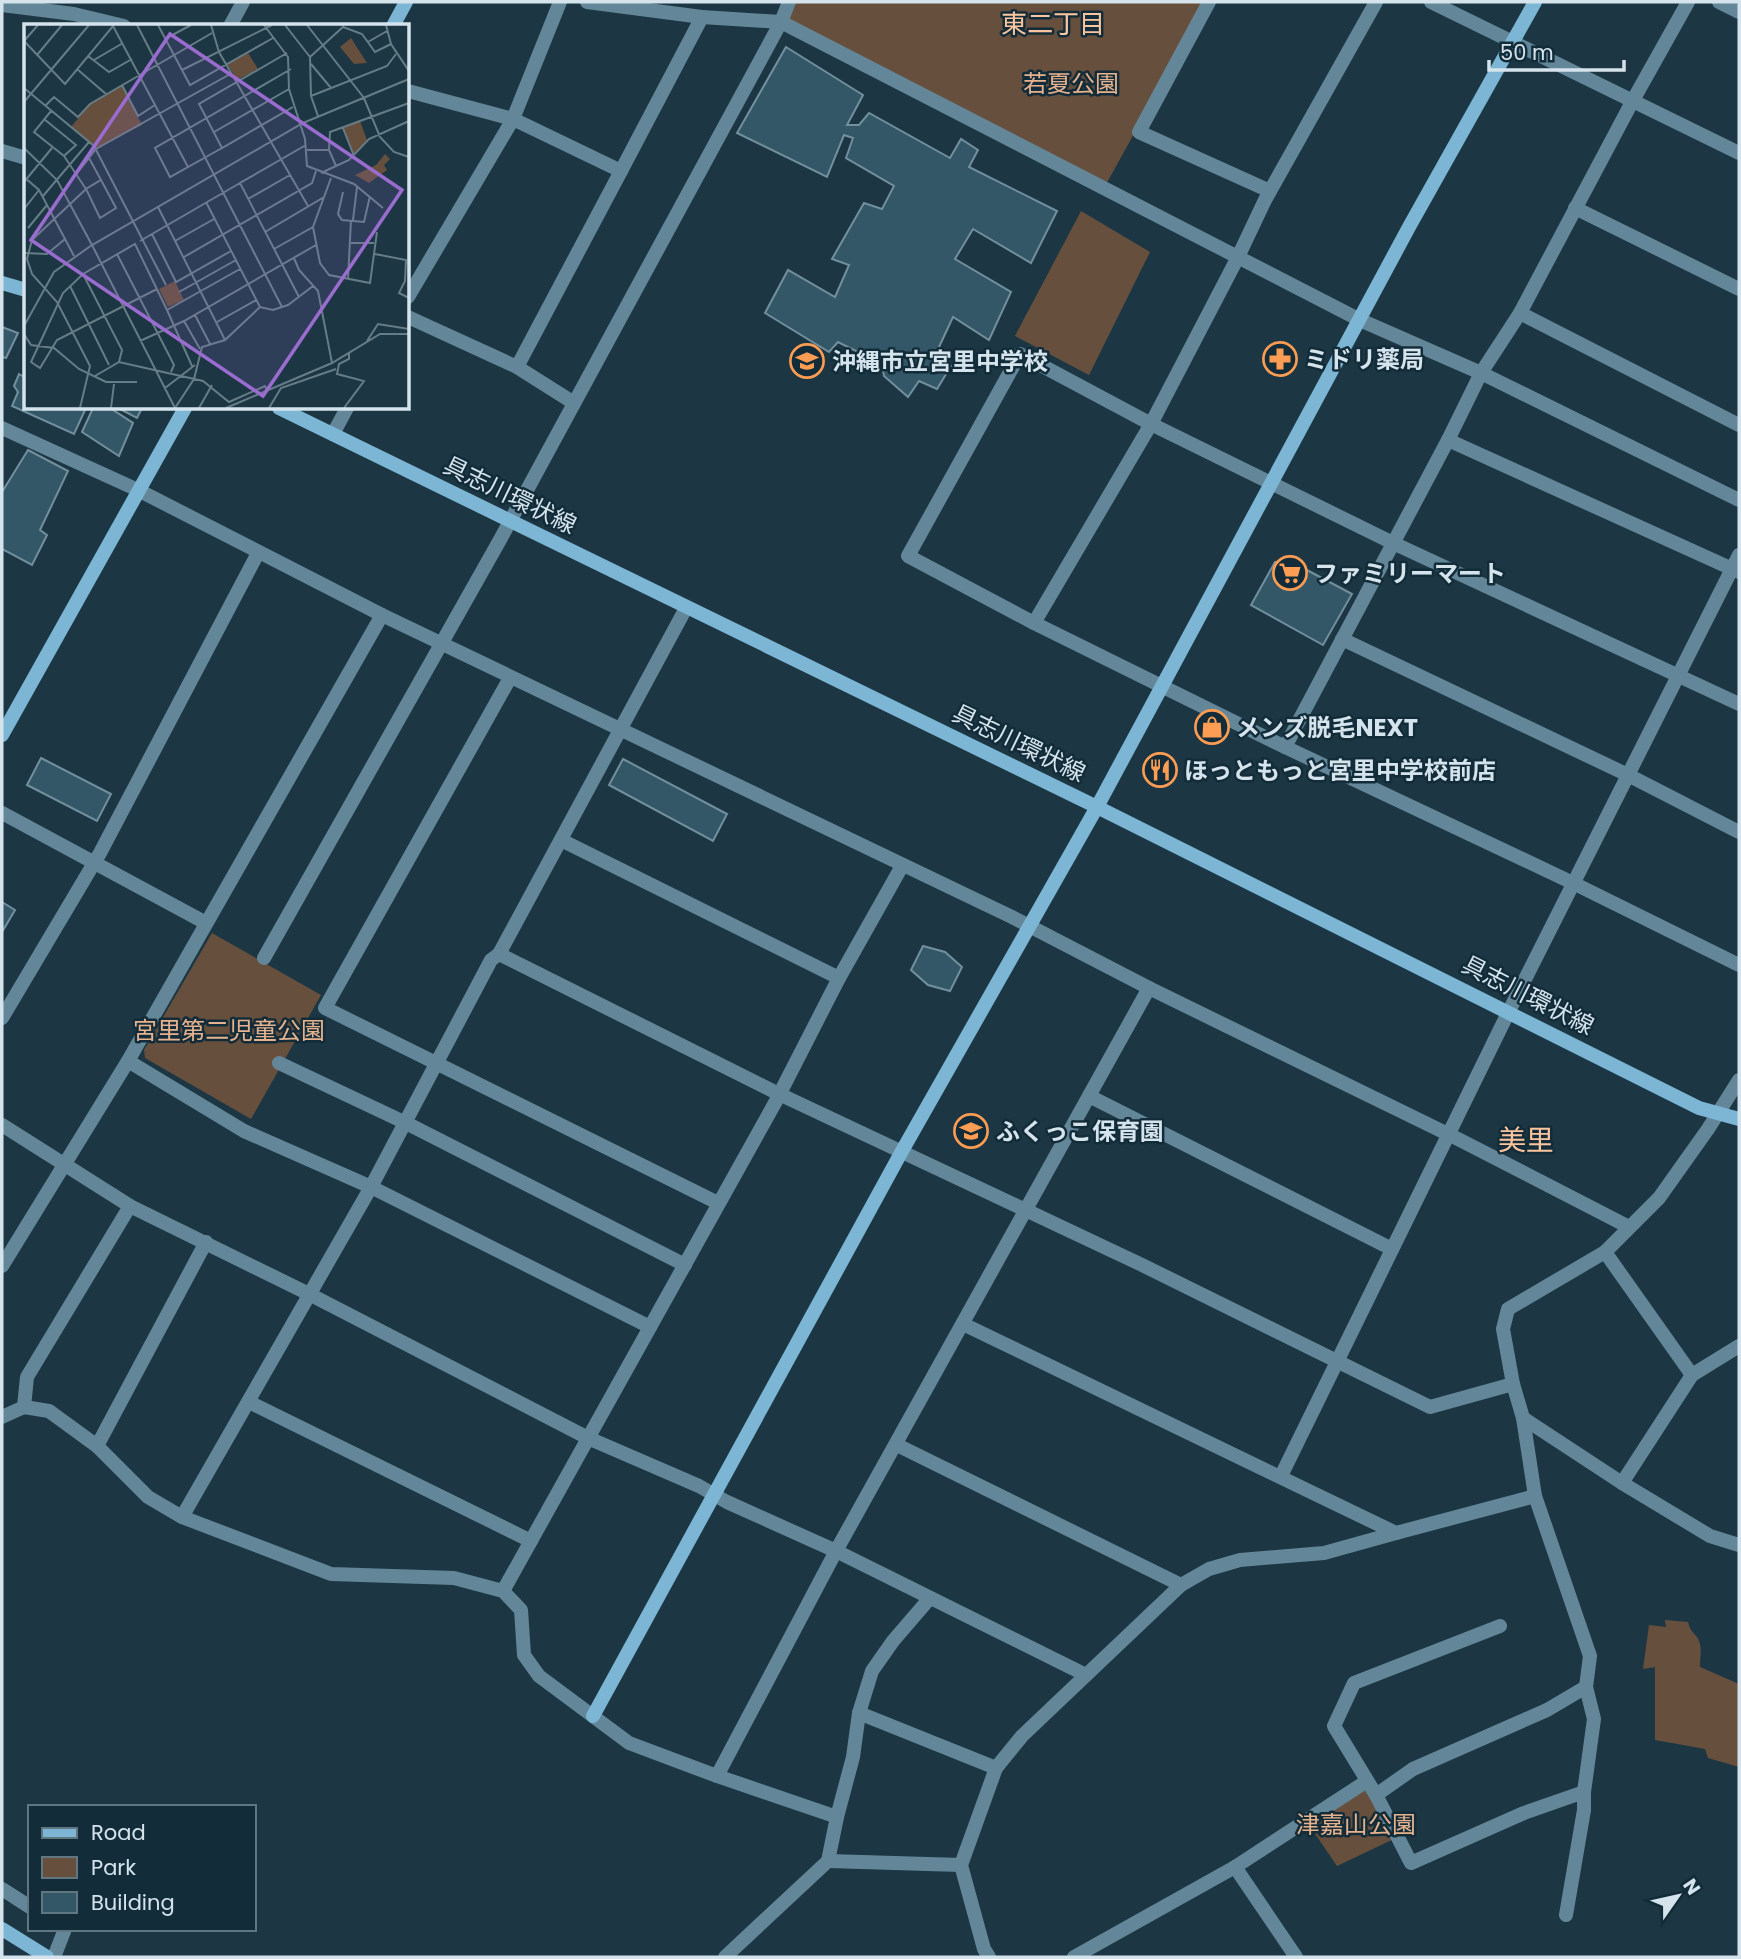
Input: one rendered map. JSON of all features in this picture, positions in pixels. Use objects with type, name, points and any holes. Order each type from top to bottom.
[{"type":"street","points":[[231,24],[243,2]]},
{"type":"street","points":[[394,24],[406,2]]},
{"type":"street","points":[[410,294],[513,119],[560,2]]},
{"type":"street","points":[[587,2],[702,17],[781,22],[1360,320],[1481,373],[1739,500]]},
{"type":"street","points":[[264,958],[511,520],[781,22],[789,2]]},
{"type":"street","points":[[1209,2],[1139,132],[1270,191]]},
{"type":"street","points":[[1034,623],[1151,424],[1270,191],[1377,2]]},
{"type":"street","points":[[1431,2],[1739,153]]},
{"type":"street","points":[[593,1716],[902,1151],[1097,807],[1535,2]]},
{"type":"street","points":[[1285,747],[1481,373],[1520,313],[1688,2]]},
{"type":"street","points":[[1719,2],[1739,12]]},
{"type":"street","points":[[4,4],[74,14],[116,24]]},
{"type":"street","points":[[517,367],[702,17]]},
{"type":"street","points":[[410,92],[513,119],[621,171]]},
{"type":"street","points":[[2,151],[24,157]]},
{"type":"street","points":[[1575,208],[1739,289]]},
{"type":"street","points":[[2,283],[24,289]]},
{"type":"street","points":[[1520,313],[1739,425]]},
{"type":"street","points":[[410,318],[517,367],[574,403]]},
{"type":"street","points":[[1739,704],[1393,543],[1151,424],[1020,355],[908,556],[1034,623],[1285,747],[1739,965]]},
{"type":"street","points":[[2,735],[184,410]]},
{"type":"street","name":"具志川環状線","points":[[283,410],[1097,807],[1699,1108],[1739,1119]]},
{"type":"street","points":[[333,434],[346,410]]},
{"type":"street","points":[[3,432],[138,490],[382,615],[1028,926],[1449,1134],[1629,1227]]},
{"type":"street","points":[[1448,440],[1736,570]]},
{"type":"street","points":[[2,1018],[95,862],[258,553]]},
{"type":"street","points":[[1281,1476],[1508,1011],[1679,674],[1736,570],[1739,555]]},
{"type":"street","points":[[182,1517],[371,1187],[491,960],[499,954],[686,608]]},
{"type":"street","points":[[2,1266],[128,1061],[382,615]]},
{"type":"street","points":[[1342,639],[1628,775],[1739,832]]},
{"type":"street","points":[[510,678],[325,1008],[718,1203]]},
{"type":"street","points":[[2,813],[206,923]]},
{"type":"street","points":[[561,840],[839,978]]},
{"type":"street","points":[[503,1591],[685,1265],[902,866]]},
{"type":"street","points":[[499,954],[779,1094],[1025,1209],[1430,1407],[1513,1384]]},
{"type":"street","points":[[717,1776],[836,1552],[1149,988]]},
{"type":"street","points":[[128,1061],[244,1131],[371,1187],[650,1327]]},
{"type":"street","points":[[279,1063],[406,1123],[685,1265]]},
{"type":"street","points":[[1566,1915],[1584,1810],[1594,1719],[1586,1688],[1590,1656],[1535,1496],[1523,1418],[1513,1384],[1503,1329],[1508,1309],[1605,1252],[1659,1198],[1739,1080]]},
{"type":"street","points":[[1089,1096],[1392,1250]]},
{"type":"street","points":[[2,1125],[130,1206],[309,1294],[588,1438],[699,1486],[1086,1675]]},
{"type":"street","points":[[24,1407],[27,1377],[130,1206]]},
{"type":"street","points":[[97,1446],[206,1242]]},
{"type":"street","points":[[1605,1252],[1692,1375]]},
{"type":"street","points":[[962,1324],[1396,1533]]},
{"type":"street","points":[[1622,1483],[1692,1375],[1739,1346]]},
{"type":"street","points":[[249,1402],[531,1541]]},
{"type":"street","points":[[2,1417],[24,1407],[49,1411],[97,1446],[148,1497],[182,1517],[331,1574],[454,1578],[503,1591],[521,1610],[524,1655],[539,1676],[629,1744],[837,1817]]},
{"type":"street","points":[[1523,1418],[1622,1483],[1710,1536],[1739,1545]]},
{"type":"street","points":[[897,1445],[1181,1585]]},
{"type":"street","points":[[989,1957],[984,1950],[961,1865],[996,1768],[1022,1736],[1181,1585],[1209,1569],[1240,1560],[1324,1553],[1535,1496]]},
{"type":"street","points":[[725,1957],[828,1861],[853,1757],[859,1713],[872,1671],[893,1641],[930,1598]]},
{"type":"street","points":[[1500,1626],[1354,1683],[1334,1726],[1376,1795],[1411,1863],[1524,1813],[1584,1793]]},
{"type":"street","points":[[1376,1795],[1413,1769],[1547,1710],[1586,1688]]},
{"type":"street","points":[[859,1713],[996,1768]]},
{"type":"street","points":[[1074,1957],[1235,1867],[1367,1781]]},
{"type":"street","points":[[828,1861],[961,1865]]},
{"type":"street","points":[[1235,1867],[1296,1957]]},
{"type":"street","points":[[2,1889],[28,1906]]},
{"type":"street","points":[[2,1929],[47,1957]]},
{"type":"street","points":[[54,1957],[64,1931]]},
{"type":"green space","name":"若夏公園","points":[[789,2],[1207,2],[1104,188],[781,22]]},
{"type":"green space","points":[[1081,211],[1150,252],[1089,375],[1015,336]]},
{"type":"green space","name":"宮里第二児童公園","points":[[212,933],[321,995],[251,1119],[145,1058],[144,1050]]},
{"type":"green space","points":[[1665,1620],[1688,1622],[1700,1644],[1700,1667],[1739,1684],[1739,1767],[1708,1758],[1705,1749],[1655,1740],[1655,1667],[1643,1669],[1649,1625],[1666,1627]]},
{"type":"green space","name":"津嘉山公園","points":[[1368,1781],[1398,1837],[1337,1866],[1307,1822]]},
{"type":"building","points":[[786,47],[863,95],[847,125],[859,125],[869,113],[950,158],[961,139],[978,150],[969,167],[1057,211],[1031,263],[973,229],[955,259],[1011,292],[989,340],[953,317],[939,347],[951,366],[937,389],[919,381],[908,397],[884,376],[882,364],[838,342],[829,352],[765,313],[788,270],[835,297],[849,265],[832,259],[864,203],[882,209],[894,186],[846,158],[853,138],[844,135],[827,177],[737,133]]},
{"type":"building","points":[[2,327],[18,333],[6,358],[2,357]]},
{"type":"building","points":[[19,374],[24,377],[24,410],[85,410],[74,434],[12,406],[18,392],[14,386]]},
{"type":"building","points":[[92,410],[113,410],[133,423],[119,456],[82,432]]},
{"type":"building","points":[[122,410],[141,410],[137,418]]},
{"type":"building","points":[[28,450],[68,471],[40,530],[47,535],[32,565],[2,549],[2,492]]},
{"type":"building","points":[[1290,561],[1352,594],[1323,645],[1251,605],[1275,562]]},
{"type":"building","points":[[41,758],[111,794],[97,821],[27,785]]},
{"type":"building","points":[[623,759],[727,814],[713,841],[609,785]]},
{"type":"building","points":[[2,902],[15,910],[2,932]]},
{"type":"building","points":[[923,946],[945,952],[962,967],[950,991],[928,985],[911,970]]},
{"type":"place","name":"ミドリ薬局","points":[[1280,359]]},
{"type":"place","name":"沖縄市立宮里中学校","points":[[807,361]]},
{"type":"place","name":"ファミリーマート","points":[[1290,573]]},
{"type":"place","name":"メンズ脱毛NEXT","points":[[1212,727]]},
{"type":"place","name":"ほっともっと宮里中学校前店","points":[[1160,770]]},
{"type":"place","name":"ふくっこ保育園","points":[[971,1131]]},
{"type":"district","name":"東二丁目","points":[[1053,24]]},
{"type":"district","name":"美里","points":[[1526,1140]]}]
